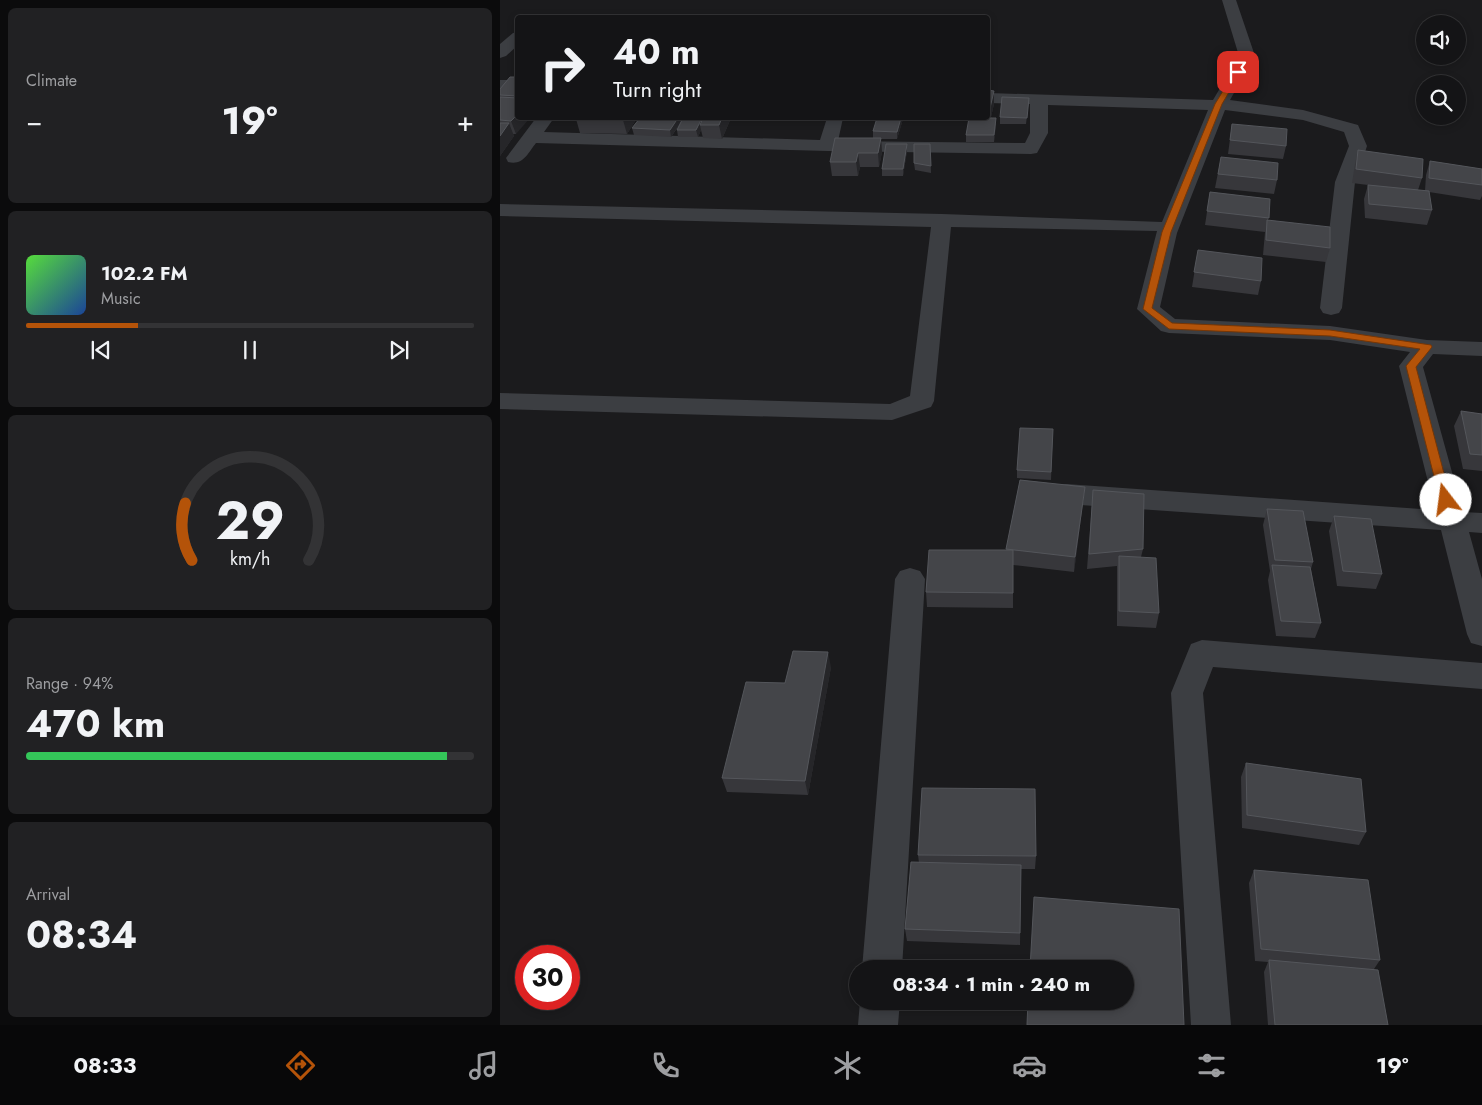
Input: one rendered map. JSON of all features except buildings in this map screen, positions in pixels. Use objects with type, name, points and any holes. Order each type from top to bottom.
[{"type":"street","points":[[1229,0],[1248,56],[1219,104],[1167,232],[1148,309],[1169,326],[1330,333],[1427,347],[1482,349]]},
{"type":"street","points":[[500,53],[515,39]]},
{"type":"street","points":[[500,85],[515,85]]},
{"type":"street","points":[[990,98],[1219,104],[1268,109],[1330,121],[1352,130],[1358,146],[1345,182],[1331,308]]},
{"type":"street","points":[[531,137],[828,146],[1031,149],[1039,133],[1040,100]]},
{"type":"street","points":[[515,158],[543,120]]},
{"type":"street","points":[[828,146],[834,120]]},
{"type":"street","points":[[500,210],[1155,226]]},
{"type":"street","points":[[500,401],[892,412],[922,401],[942,220]]},
{"type":"street","points":[[1427,347],[1411,366],[1482,634]]},
{"type":"street","points":[[1066,494],[1451,519],[1482,523]]},
{"type":"street","points":[[883,960],[910,579]]},
{"type":"street","points":[[1211,1025],[1188,693],[1202,653],[1482,676]]},
{"type":"street","points":[[878,1025],[879,1010]]},
{"type":"route","points":[[1238,72],[1219,104],[1167,232],[1148,309],[1169,326],[1330,333],[1427,347],[1411,366],[1446,500]]}]
